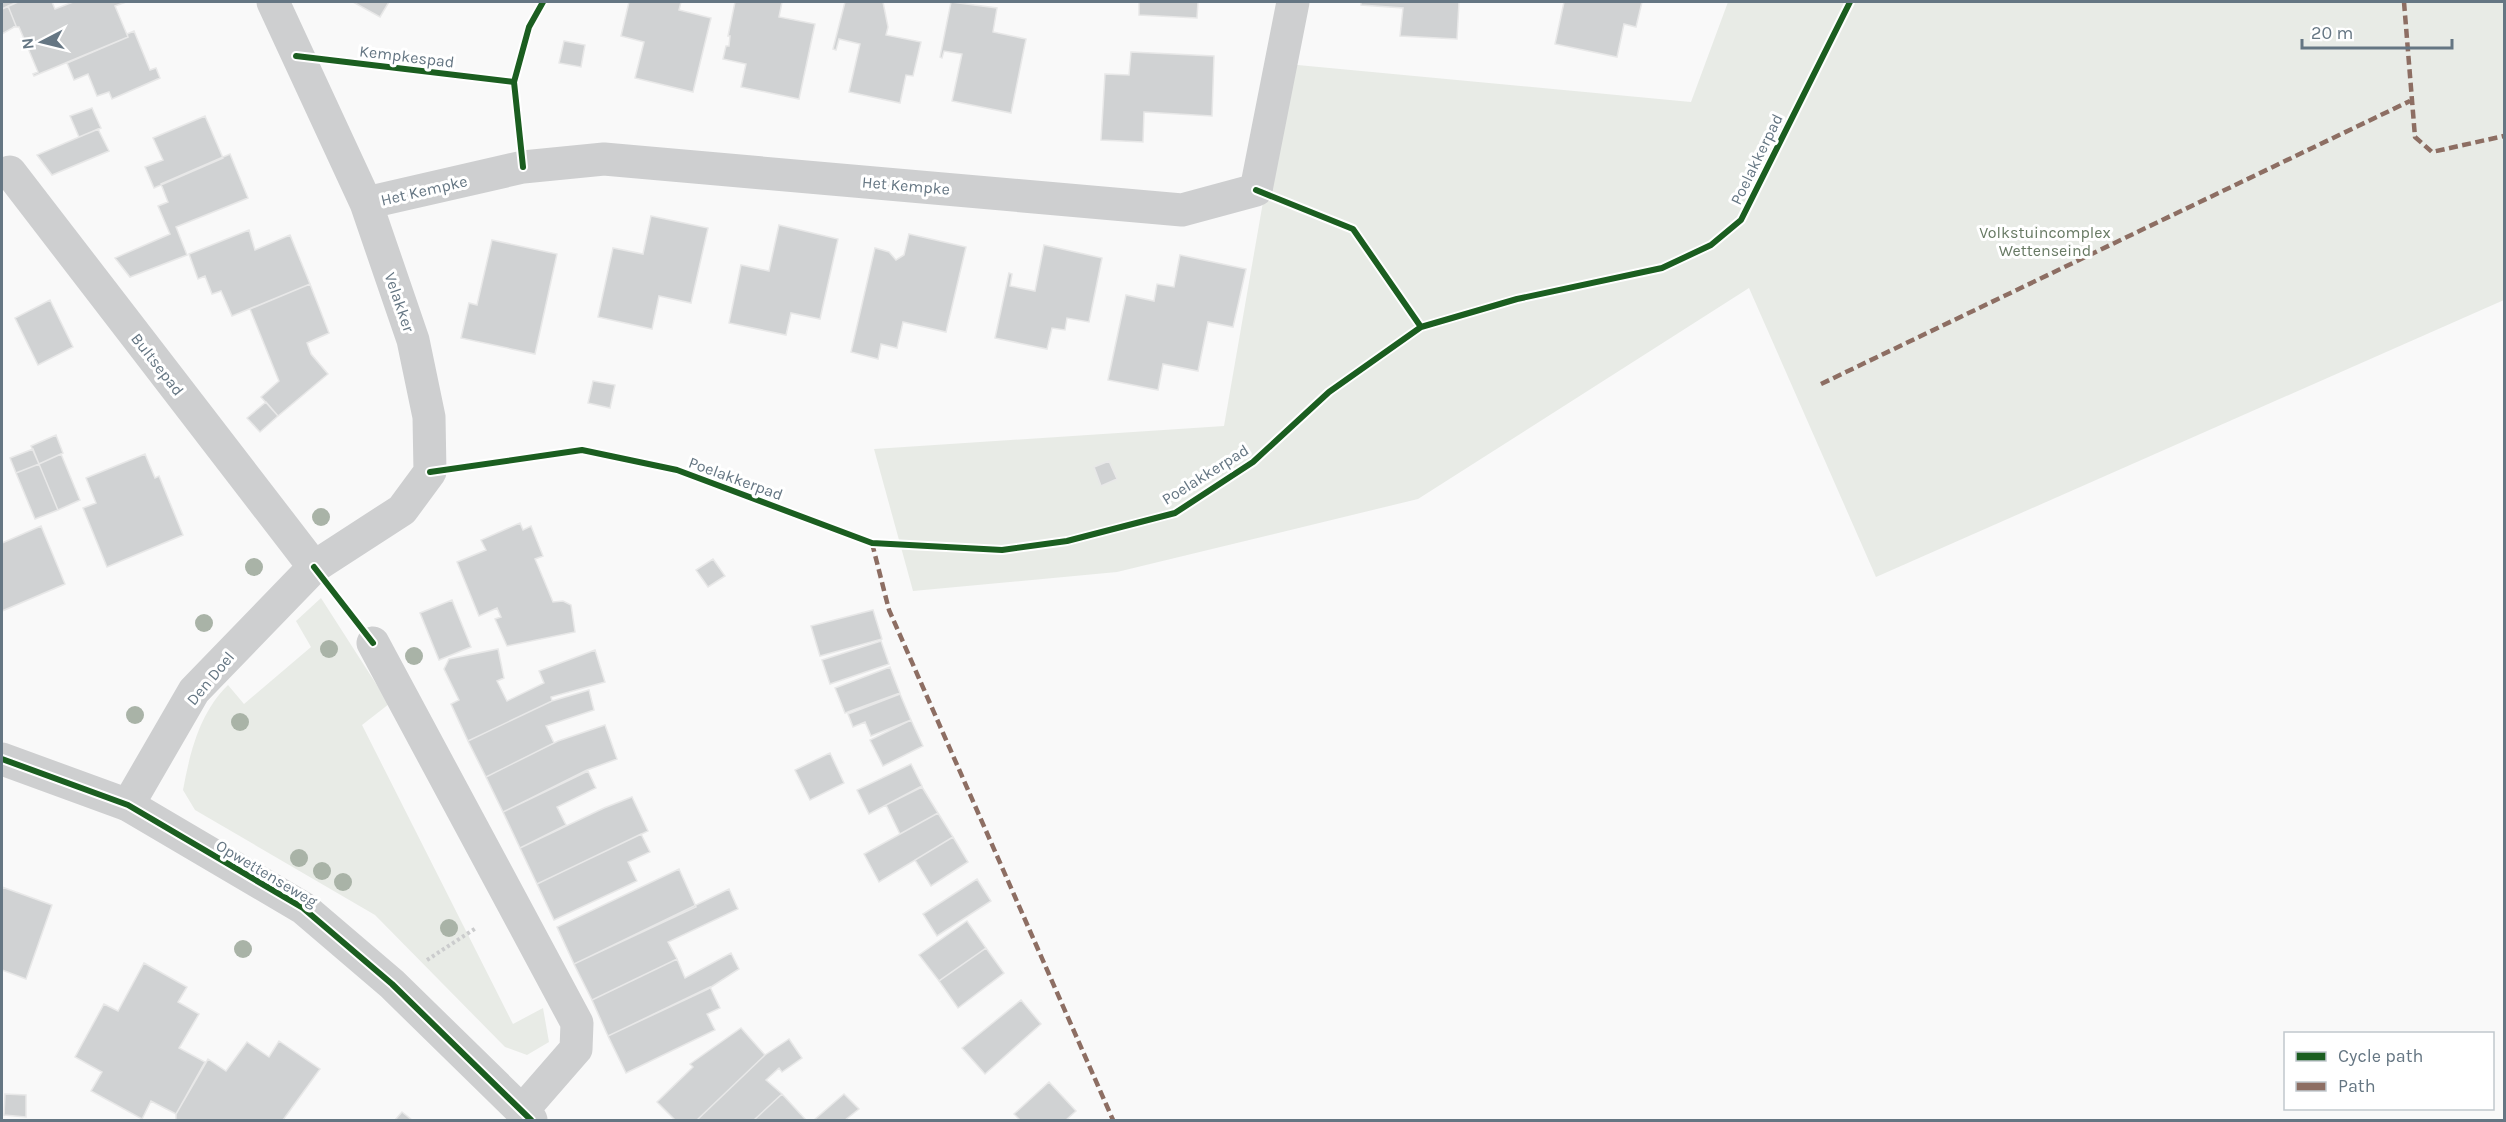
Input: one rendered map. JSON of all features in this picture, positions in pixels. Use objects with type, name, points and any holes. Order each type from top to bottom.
[{"type":"street","name":"Velakker","points":[[273,2],[366,203],[413,340],[429,417],[430,472],[402,510],[314,567]]},
{"type":"street","name":"Het Kempke","points":[[366,203],[524,167],[604,159],[1182,210],[1256,190],[1293,2]]},
{"type":"street","name":"Bultsepad","points":[[10,172],[314,567]]},
{"type":"street","name":"Den Doel","points":[[128,805],[194,692],[314,567]]},
{"type":"street","name":"Opwettenseweg","points":[[2,759],[128,805],[303,908],[392,984],[526,1116],[576,1049],[577,1023],[373,643]]},
{"type":"path","points":[[392,984],[513,904]]},
{"type":"green space","name":"Volkstuincomplex Wettenseind","points":[[1728,2],[2504,2],[2504,300],[1876,577],[1749,288],[1418,499],[1117,572],[913,591],[874,449],[1224,426],[1287,64],[1691,102]]},
{"type":"green space","points":[[321,598],[389,704],[362,725],[513,1024],[543,1008],[549,1042],[527,1055],[505,1047],[375,915],[195,810],[183,790],[198,733],[210,707],[228,685],[244,704],[311,647],[296,621]]},
{"type":"building","points":[[2,2],[18,2],[2,9]]},
{"type":"building","points":[[18,2],[52,2],[55,9],[73,2],[126,2],[115,6],[128,37],[34,76],[33,74],[38,72],[19,27],[13,27],[16,26],[8,6]]},
{"type":"building","points":[[353,2],[389,2],[380,17]]},
{"type":"building","points":[[629,2],[681,2],[679,10],[711,18],[693,92],[635,78],[644,42],[621,36]]},
{"type":"building","points":[[735,2],[782,2],[779,17],[815,24],[799,99],[741,87],[746,64],[723,59],[726,46],[729,46],[730,36],[728,36]]},
{"type":"building","points":[[845,2],[883,2],[888,27],[886,35],[921,42],[913,76],[906,75],[900,103],[849,92],[860,44],[839,39],[836,50],[833,49]]},
{"type":"building","points":[[951,2],[997,8],[993,32],[1026,39],[1011,113],[952,101],[962,54],[944,51],[942,58],[940,57]]},
{"type":"building","points":[[1139,2],[1198,2],[1197,18],[1139,15]]},
{"type":"building","points":[[1361,2],[1459,2],[1457,39],[1400,36],[1403,8],[1361,5]]},
{"type":"building","points":[[1564,2],[1642,2],[1636,27],[1624,24],[1617,57],[1555,44]]},
{"type":"building","points":[[8,6],[16,26],[2,34],[2,9]]},
{"type":"building","points":[[134,31],[150,70],[156,68],[160,78],[112,99],[109,92],[97,96],[88,74],[74,80],[67,63],[128,37],[127,34]]},
{"type":"building","points":[[564,41],[585,45],[581,67],[559,63]]},
{"type":"building","points":[[1131,52],[1214,56],[1212,116],[1144,112],[1143,142],[1101,140],[1105,74],[1129,75]]},
{"type":"building","points":[[92,108],[101,128],[79,137],[70,116]]},
{"type":"building","points":[[205,116],[223,158],[154,188],[145,167],[163,160],[153,138]]},
{"type":"building","points":[[98,129],[109,151],[52,175],[37,155]]},
{"type":"building","points":[[230,154],[248,198],[176,227],[187,255],[130,277],[115,258],[170,234],[158,206],[168,202],[161,184]]},
{"type":"building","points":[[651,216],[708,228],[691,303],[659,296],[652,329],[598,317],[613,248],[643,254]]},
{"type":"building","points":[[779,225],[838,239],[820,319],[791,313],[786,335],[729,323],[741,265],[769,271]]},
{"type":"building","points":[[249,230],[255,250],[290,235],[310,284],[232,316],[221,291],[212,294],[205,276],[198,279],[189,254]]},
{"type":"building","points":[[909,234],[966,247],[946,332],[903,322],[897,348],[881,344],[878,359],[851,352],[875,248],[889,252],[896,260],[904,255]]},
{"type":"building","points":[[492,240],[557,254],[535,354],[461,338],[469,303],[477,305]]},
{"type":"building","points":[[1044,245],[1102,258],[1089,322],[1067,318],[1065,330],[1052,328],[1047,349],[995,338],[1009,273],[1012,274],[1010,286],[1035,291]]},
{"type":"building","points":[[1180,255],[1246,269],[1233,327],[1208,322],[1198,371],[1163,364],[1158,390],[1108,380],[1126,295],[1154,301],[1157,284],[1174,287]]},
{"type":"building","points":[[310,284],[329,333],[307,343],[311,354],[328,374],[278,416],[261,397],[279,381],[250,309]]},
{"type":"building","points":[[50,300],[73,347],[38,365],[15,318]]},
{"type":"building","points":[[593,381],[615,385],[610,408],[588,403]]},
{"type":"building","points":[[266,402],[278,416],[260,432],[247,418]]},
{"type":"building","points":[[56,435],[63,453],[39,464],[31,446]]},
{"type":"building","points":[[33,449],[39,464],[16,473],[10,458]]},
{"type":"building","points":[[61,454],[80,500],[58,510],[39,464]]},
{"type":"building","points":[[145,454],[155,478],[159,476],[183,535],[107,567],[83,508],[96,503],[86,478]]},
{"type":"building","points":[[1109,461],[1117,479],[1101,486],[1094,467]]},
{"type":"building","points":[[39,464],[58,510],[35,519],[16,473]]},
{"type":"building","points":[[520,523],[523,530],[531,526],[543,556],[535,559],[553,602],[563,601],[571,605],[575,632],[507,646],[495,619],[501,617],[497,608],[479,616],[457,562],[486,550],[481,540]]},
{"type":"building","points":[[41,526],[65,584],[2,611],[2,543]]},
{"type":"building","points":[[713,559],[725,576],[708,587],[696,570]]},
{"type":"building","points":[[452,600],[471,647],[439,660],[420,613]]},
{"type":"building","points":[[873,610],[882,639],[820,656],[811,626]]},
{"type":"building","points":[[881,641],[889,664],[830,684],[822,660]]},
{"type":"building","points":[[498,649],[504,678],[497,681],[507,701],[544,683],[539,671],[595,650],[605,682],[551,697],[552,701],[468,741],[451,704],[459,700],[444,669],[449,659]]},
{"type":"building","points":[[890,667],[900,693],[845,713],[835,688]]},
{"type":"building","points":[[589,690],[594,710],[546,726],[554,743],[486,777],[468,741],[552,701]]},
{"type":"building","points":[[900,694],[911,720],[871,736],[865,722],[853,727],[848,714]]},
{"type":"building","points":[[911,720],[923,746],[883,766],[870,740]]},
{"type":"building","points":[[605,725],[617,759],[587,770],[503,812],[486,777],[558,741]]},
{"type":"building","points":[[830,753],[844,783],[810,800],[795,770]]},
{"type":"building","points":[[911,764],[922,786],[869,814],[857,790]]},
{"type":"building","points":[[588,771],[596,788],[557,807],[566,825],[520,848],[503,812]]},
{"type":"building","points":[[922,787],[938,813],[900,834],[886,805]]},
{"type":"building","points":[[632,797],[648,831],[537,884],[520,848]]},
{"type":"building","points":[[938,813],[953,837],[879,882],[864,854]]},
{"type":"building","points":[[641,834],[650,852],[628,862],[637,881],[554,920],[537,884]]},
{"type":"building","points":[[953,837],[968,862],[931,886],[915,860]]},
{"type":"building","points":[[679,869],[696,907],[574,964],[557,927]]},
{"type":"building","points":[[977,879],[991,901],[937,936],[923,914]]},
{"type":"building","points":[[2,887],[52,905],[26,979],[2,970]]},
{"type":"building","points":[[729,889],[738,909],[668,942],[677,959],[592,1000],[574,964]]},
{"type":"building","points":[[967,921],[986,948],[939,981],[919,955]]},
{"type":"building","points":[[986,948],[1004,973],[958,1008],[939,981]]},
{"type":"building","points":[[731,953],[739,969],[708,989],[608,1036],[592,1000],[677,959],[685,978]]},
{"type":"building","points":[[144,963],[187,987],[178,1002],[199,1014],[179,1048],[205,1062],[176,1114],[151,1101],[142,1119],[91,1091],[102,1072],[75,1057],[104,1004],[118,1011]]},
{"type":"building","points":[[710,987],[720,1008],[707,1014],[715,1030],[626,1073],[608,1036]]},
{"type":"building","points":[[1021,1000],[1041,1024],[985,1074],[962,1048]]},
{"type":"building","points":[[741,1028],[765,1055],[697,1120],[675,1120],[657,1102],[693,1067],[690,1064]]},
{"type":"building","points":[[789,1039],[802,1058],[782,1072],[779,1068],[766,1080],[782,1094],[754,1120],[697,1120],[765,1055]]},
{"type":"building","points":[[279,1041],[320,1069],[283,1120],[176,1120],[176,1114],[208,1059],[226,1071],[247,1042],[269,1057]]},
{"type":"building","points":[[1049,1082],[1076,1111],[1066,1120],[1020,1120],[1014,1114]]},
{"type":"building","points":[[5,1094],[26,1095],[26,1117],[4,1115]]},
{"type":"building","points":[[782,1094],[806,1120],[754,1120]]},
{"type":"building","points":[[844,1094],[859,1109],[845,1120],[814,1120]]},
{"type":"building","points":[[402,1112],[412,1120],[395,1120]]},
{"type":"marked path","points":[[2404,2],[2415,137],[2432,152],[2504,136]]},
{"type":"marked path","points":[[1821,384],[2410,101]]},
{"type":"marked path","points":[[872,543],[889,610],[1113,1120]]},
{"type":"cycle path","points":[[523,167],[514,82],[529,27],[543,2]]},
{"type":"cycle path","name":"Poelakkerpad","points":[[430,472],[582,450],[677,470],[872,543],[1002,550],[1067,541],[1175,513],[1253,462],[1329,392],[1421,327],[1517,299],[1662,268],[1711,245],[1741,220],[1850,2]]},
{"type":"cycle path","name":"Kempkespad","points":[[296,56],[514,82]]},
{"type":"cycle path","points":[[1256,190],[1353,229],[1421,327]]},
{"type":"cycle path","points":[[314,567],[373,643]]},
{"type":"cycle path","points":[[2,759],[128,805],[303,908],[392,984],[531,1120]]}]
